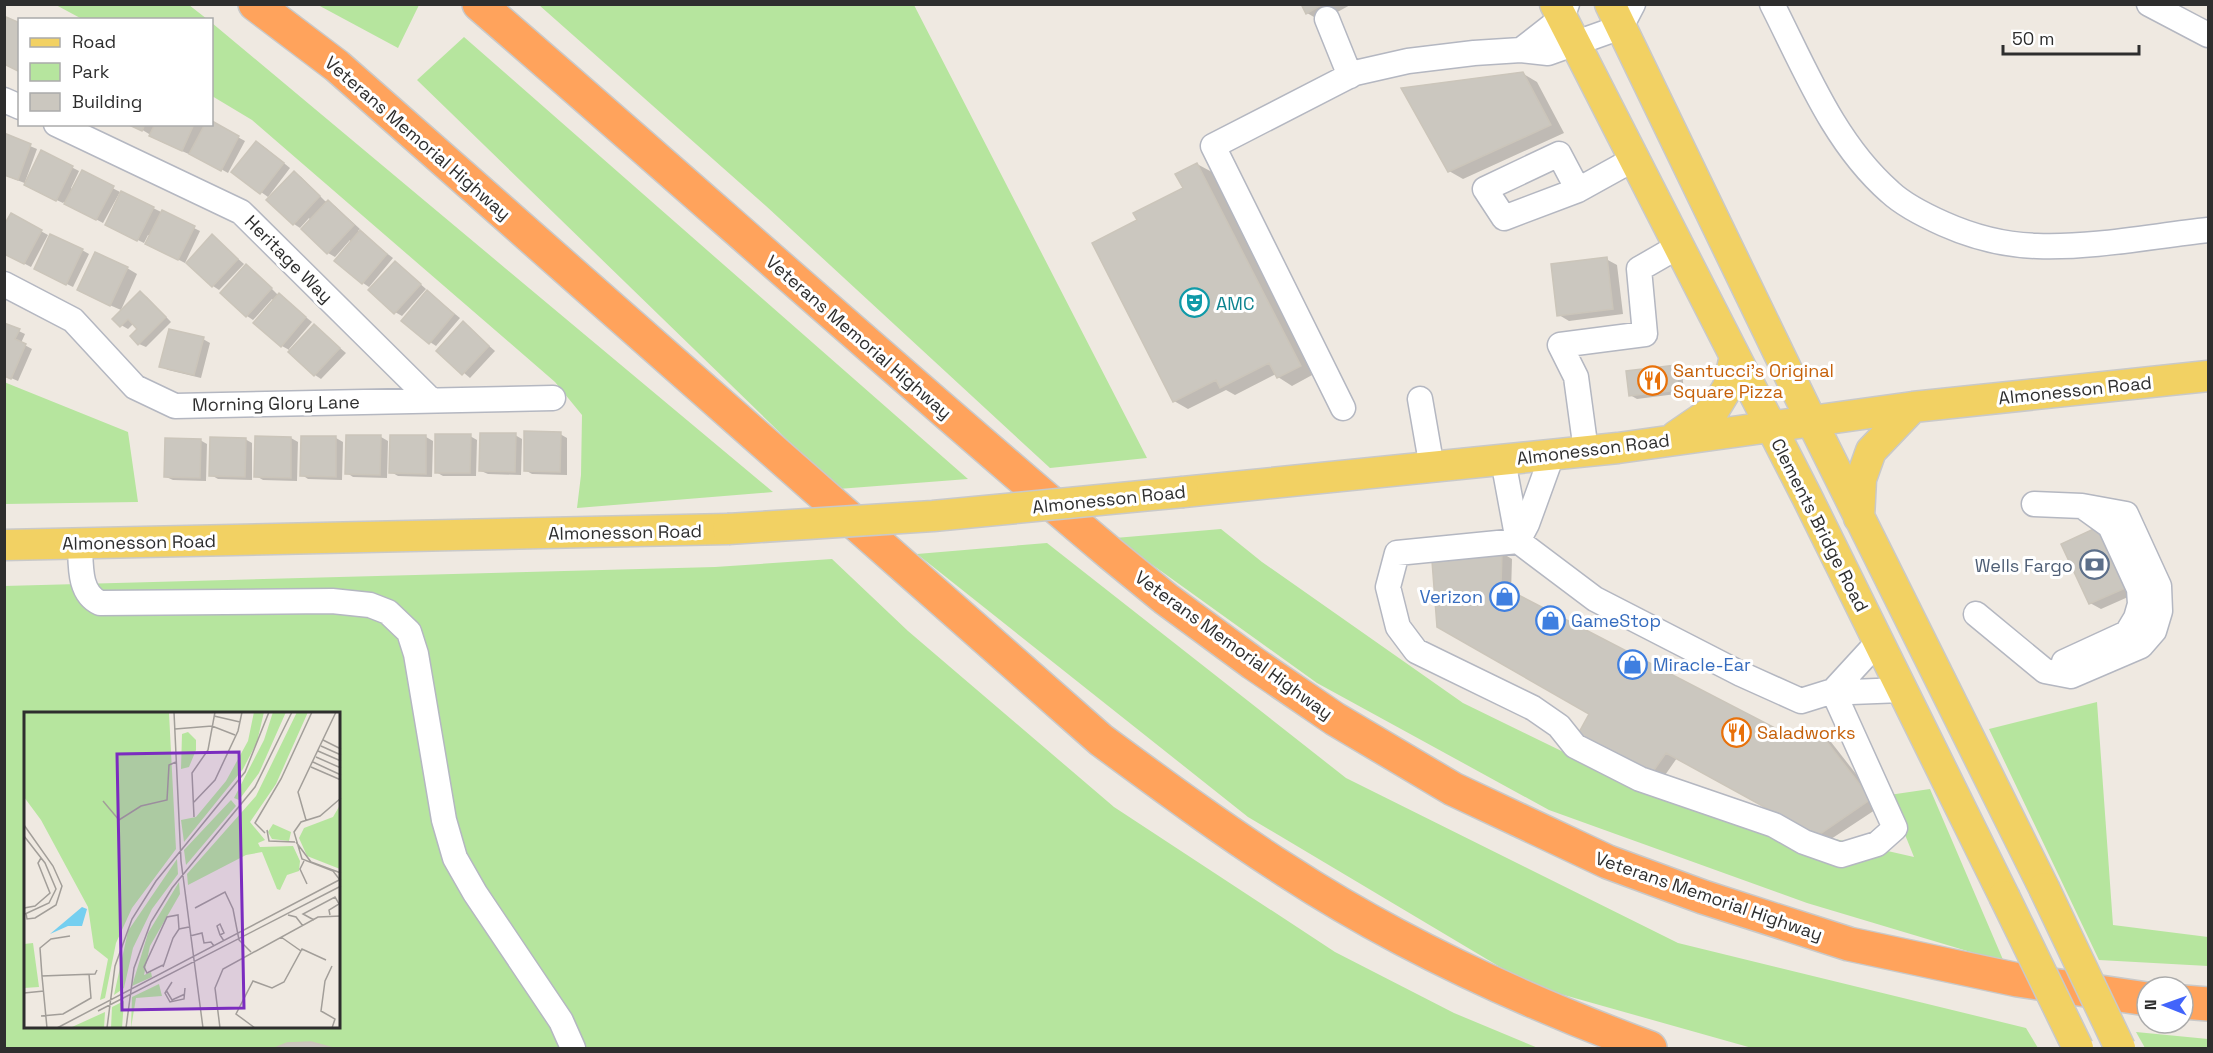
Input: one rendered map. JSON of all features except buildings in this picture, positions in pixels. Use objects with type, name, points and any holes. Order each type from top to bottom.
[{"type":"highway","name":"Veterans Memorial Highway","points":[[255,4],[337,66],[1101,740],[1259,853],[1341,903],[1429,952],[1514,993],[1583,1023],[1650,1048]]},
{"type":"highway","name":"Veterans Memorial Highway","points":[[479,4],[653,154],[751,244],[1111,554],[1166,599],[1253,663],[1335,719],[1391,753],[1453,789],[1608,862],[1802,930],[1849,944],[1955,968],[2135,997]]},
{"type":"main road","name":"Clements Bridge Road","points":[[1621,12],[1811,420],[2044,888],[2120,1048]]},
{"type":"main road","name":"Clements Bridge Road","points":[[1565,17],[1634,159],[1771,426],[2078,1048]]},
{"type":"main road","points":[[1670,440],[1714,410],[1728,387],[1735,356]]},
{"type":"main road","name":"Almonesson Road","points":[[4,545],[728,529],[933,516],[1551,455],[1913,407],[2208,376]]},
{"type":"main road","points":[[1859,518],[1861,479],[1871,451],[1913,407]]},
{"type":"street","points":[[1772,4],[1833,123],[1851,149],[1890,193],[1932,218],[1981,238],[2036,246],[2068,246],[2208,230]]},
{"type":"street","points":[[2149,4],[2208,35]]},
{"type":"street","points":[[1343,408],[1213,146],[1356,73],[1408,61],[1521,50],[1565,17],[1621,12]]},
{"type":"street","points":[[1327,19],[1350,76]]},
{"type":"street","points":[[4,100],[18,106]]},
{"type":"street","name":"Heritage Way","points":[[60,126],[241,212],[431,400]]},
{"type":"street","points":[[1578,190],[1634,159]]},
{"type":"street","points":[[1586,451],[1576,377],[1560,345],[1645,334],[1639,269],[1679,246]]},
{"type":"street","name":"Morning Glory Lane","points":[[4,284],[73,320],[135,387],[175,406],[553,398]]},
{"type":"street","points":[[1420,399],[1432,468]]},
{"type":"street","points":[[1518,542],[1527,524],[1551,455]]},
{"type":"street","points":[[1503,460],[1518,542]]},
{"type":"street","points":[[1976,614],[2045,671],[2063,654],[2120,625],[2129,615],[2131,591],[2104,530],[2082,506],[2034,504]]},
{"type":"street","points":[[1833,691],[1895,828],[1877,844],[1841,855],[1804,842],[1774,825],[1640,779],[1575,746],[1559,726],[1533,708],[1416,651],[1398,627],[1388,587],[1396,553],[1518,542],[1594,599],[1741,674],[1801,701],[1833,691],[1902,690]]},
{"type":"street","points":[[80,543],[82,576],[86,591],[92,599],[100,603],[332,601],[370,605],[388,612],[409,632],[416,654],[444,820],[455,858],[475,893],[561,1021],[573,1048]]},
{"type":"street","points":[[1833,691],[1878,642]]},
{"type":"green space","points":[[56,5],[189,5],[206,18],[80,18]]},
{"type":"green space","points":[[318,5],[419,5],[398,48]]},
{"type":"green space","points":[[539,5],[914,5],[1147,458],[1050,468],[766,206]]},
{"type":"green space","points":[[213,24],[773,492],[577,508],[581,475],[582,415],[555,382],[252,120],[213,97]]},
{"type":"green space","points":[[464,37],[968,479],[838,489],[417,80]]},
{"type":"green space","points":[[4,382],[128,432],[138,502],[5,504]]},
{"type":"green space","points":[[1221,529],[1262,562],[1463,703],[1660,799],[1914,857],[1889,795],[1930,789],[2004,962],[1807,903],[1549,810],[1317,683],[1115,538]]},
{"type":"green space","points":[[1047,543],[1346,778],[1678,943],[2026,1028],[2038,1048],[1752,1048],[1532,986],[1248,817],[917,554]]},
{"type":"green space","points":[[832,559],[908,631],[1114,807],[1335,952],[1454,1013],[1538,1048],[5,1048],[4,586],[715,567]]},
{"type":"green space","points":[[2097,702],[2113,925],[2208,937],[2208,966],[2099,960],[1989,729]]},
{"type":"green space","points":[[2138,1035],[2208,1039],[2208,1048],[2145,1048]]},
{"type":"place","name":"AMC","points":[[1195,303]]},
{"type":"place","name":"Santucci's Original Square Pizza","points":[[1652,380]]},
{"type":"place","name":"Wells Fargo","points":[[2094,565]]},
{"type":"place","name":"Verizon","points":[[1504,596]]},
{"type":"place","name":"GameStop","points":[[1550,620]]},
{"type":"place","name":"Miracle-Ear","points":[[1632,664]]},
{"type":"place","name":"Saladworks","points":[[1736,732]]}]
